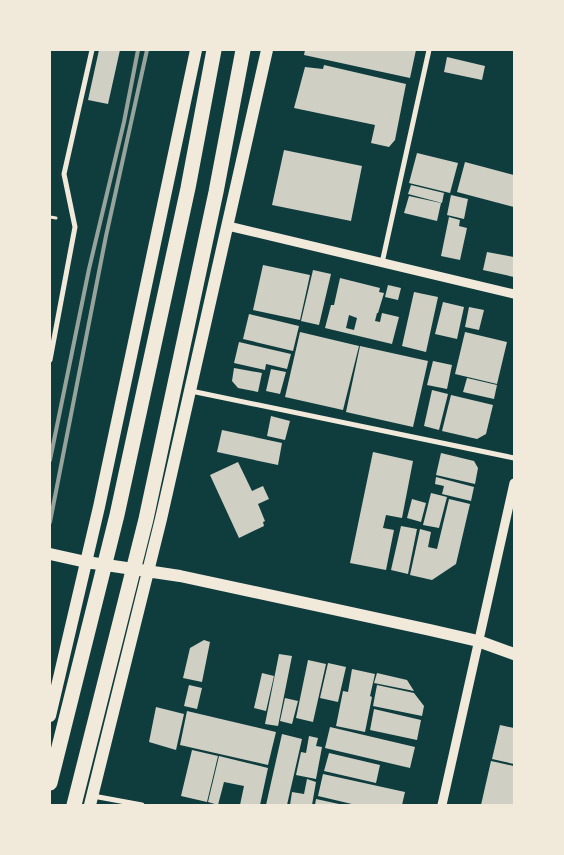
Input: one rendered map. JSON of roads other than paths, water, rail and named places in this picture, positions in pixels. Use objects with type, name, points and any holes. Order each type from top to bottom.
[{"type":"highway","points":[[50,783],[117,515],[188,188],[214,50]]},
{"type":"highway","points":[[74,805],[146,519],[216,192],[243,50]]},
{"type":"highway","points":[[216,192],[233,133],[252,50]]},
{"type":"main road","points":[[50,716],[101,497],[196,50]]},
{"type":"main road","points":[[92,800],[191,391],[267,50]]},
{"type":"main road","points":[[50,554],[86,562],[199,580],[478,641],[514,654]]},
{"type":"street","points":[[50,360],[75,227],[64,174],[92,50]]},
{"type":"street","points":[[382,263],[429,50]]},
{"type":"street","points":[[228,226],[514,294]]},
{"type":"street","points":[[191,391],[514,458]]},
{"type":"street","points":[[442,805],[514,483]]},
{"type":"street","points":[[92,800],[142,805]]},
{"type":"railway","points":[[50,460],[89,269],[124,122],[138,50]]},
{"type":"railway","points":[[50,522],[106,236],[147,50]]}]
